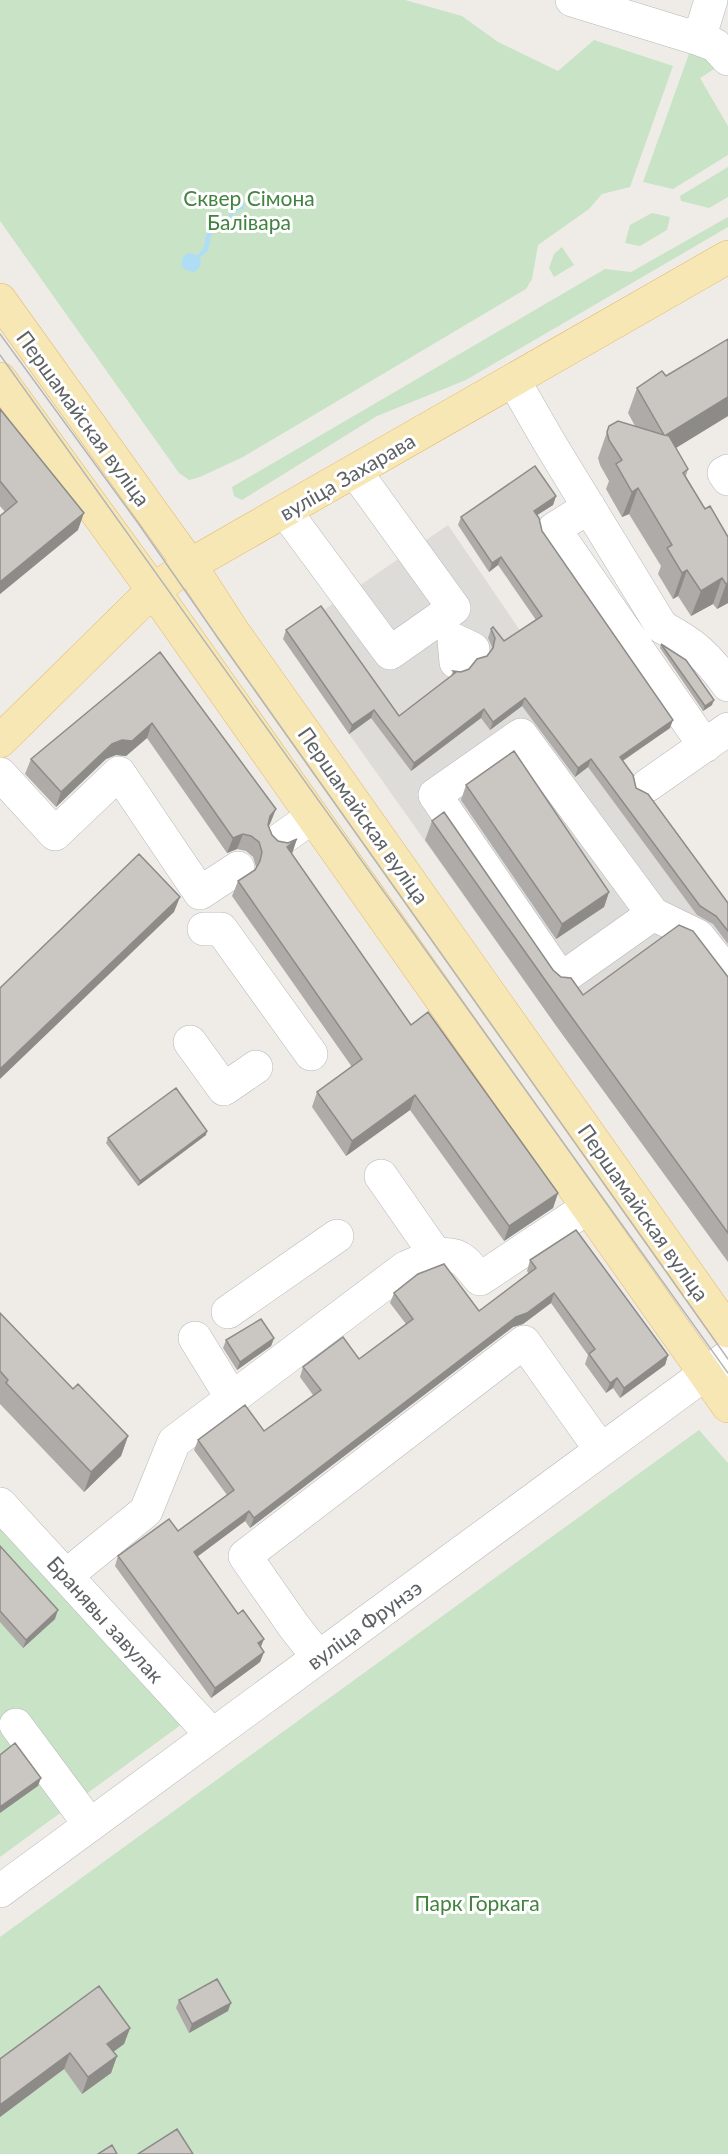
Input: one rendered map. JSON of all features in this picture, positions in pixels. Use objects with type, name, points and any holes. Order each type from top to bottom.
[{"type":"main road","name":"вуліца Захарава","points":[[0,741],[153,590],[190,565],[728,257]]},
{"type":"main road","name":"Першамайская вуліца","points":[[0,300],[190,565],[232,630],[728,1331]]},
{"type":"main road","name":"Першамайская вуліца","points":[[0,380],[153,590],[587,1208],[716,1366],[728,1406]]},
{"type":"street","points":[[572,0],[715,45],[728,59]]},
{"type":"street","points":[[699,39],[711,0]]},
{"type":"street","points":[[514,381],[662,627],[690,642],[703,653],[728,685]]},
{"type":"street","points":[[285,511],[390,653],[456,642],[454,608],[355,471]]},
{"type":"street","points":[[728,471],[724,473],[728,479]]},
{"type":"street","points":[[589,507],[554,529],[716,737],[648,785]]},
{"type":"street","points":[[653,914],[561,980],[435,795],[512,723],[653,914],[698,936],[728,974]]},
{"type":"street","points":[[0,774],[55,834],[119,773],[200,893],[238,868]]},
{"type":"street","points":[[281,839],[312,817]]},
{"type":"street","points":[[204,929],[221,928],[311,1054]]},
{"type":"street","points":[[190,1042],[224,1089],[256,1067]]},
{"type":"street","points":[[381,1176],[436,1255]]},
{"type":"street","points":[[66,1575],[146,1511],[174,1442],[405,1268],[436,1255],[462,1260],[480,1279],[587,1208]]},
{"type":"street","points":[[228,1312],[337,1236]]},
{"type":"street","points":[[195,1338],[232,1398]]},
{"type":"street","points":[[318,1657],[245,1556],[524,1342],[601,1450]]},
{"type":"street","name":"вуліца Фрунзэ","points":[[0,1891],[716,1366]]},
{"type":"street","name":"Бранявы завулак","points":[[0,1504],[212,1735]]},
{"type":"street","points":[[5,1722],[90,1825]]},
{"type":"shaded area","points":[[448,525],[565,696],[728,915],[728,1262],[557,1027],[349,734],[318,614]]},
{"type":"green space","name":"Сквер Сімона Балівара","points":[[0,0],[405,0],[462,16],[498,42],[558,71],[594,40],[673,66],[630,187],[602,194],[589,209],[538,245],[532,279],[526,289],[243,457],[189,480],[179,473],[0,221]]},
{"type":"green space","points":[[690,51],[708,55],[719,66],[700,78],[728,126],[728,155],[673,189],[643,182]]},
{"type":"green space","points":[[728,167],[728,197],[709,208],[681,201],[680,196]]},
{"type":"green space","points":[[652,213],[670,217],[667,230],[640,246],[625,243],[630,225]]},
{"type":"green space","points":[[728,217],[728,227],[466,380],[377,416],[242,500],[234,496],[232,487],[605,269],[631,272]]},
{"type":"green space","points":[[562,247],[574,265],[554,277],[549,268],[554,254]]},
{"type":"green space","name":"Парк Горкага","points":[[699,1430],[728,1463],[728,2154],[0,2154],[0,1937]]},
{"type":"green space","points":[[0,1512],[193,1716],[0,1857]]},
{"type":"water","points":[[237,198],[245,203],[243,209],[234,212],[229,223],[214,231],[208,251],[200,257],[199,268],[193,272],[184,269],[181,264],[183,257],[188,253],[197,255],[204,248],[209,229],[230,215],[231,201]]},
{"type":"building","points":[[728,339],[728,397],[666,435],[669,436],[688,469],[683,473],[705,509],[710,506],[728,537],[728,583],[726,584],[722,578],[701,591],[687,570],[682,573],[667,548],[672,545],[638,488],[632,492],[616,464],[622,460],[609,440],[607,432],[609,426],[618,421],[664,435],[637,388],[662,371],[666,376]]},
{"type":"building","points":[[0,409],[84,513],[0,582],[0,516],[17,502],[0,481]]},
{"type":"building","points":[[535,466],[556,496],[534,511],[539,518],[542,531],[673,720],[620,757],[633,775],[636,788],[648,794],[728,903],[728,931],[716,916],[700,906],[591,759],[578,768],[525,698],[493,722],[484,709],[414,763],[374,710],[352,725],[286,630],[321,606],[399,716],[455,673],[453,671],[461,672],[469,669],[477,659],[487,656],[493,648],[495,638],[491,629],[493,627],[504,641],[542,616],[501,557],[492,563],[461,517]]},
{"type":"building","points":[[661,644],[686,660],[714,700],[705,706]]},
{"type":"building","points":[[160,652],[276,809],[270,816],[268,825],[272,835],[278,841],[288,843],[297,839],[287,847],[411,1025],[428,1012],[558,1193],[509,1226],[415,1095],[352,1141],[317,1092],[362,1059],[238,881],[255,870],[260,861],[262,852],[259,842],[243,834],[233,838],[152,723],[132,741],[122,740],[112,744],[61,792],[31,759]]},
{"type":"building","points":[[514,751],[609,892],[562,924],[466,785]]},
{"type":"building","points":[[444,812],[553,970],[561,977],[571,978],[583,995],[679,925],[693,931],[728,977],[728,1233],[432,821]]},
{"type":"building","points":[[139,854],[180,897],[0,1069],[0,988]]},
{"type":"building","points":[[176,1088],[207,1131],[140,1181],[108,1138]]},
{"type":"building","points":[[576,1230],[668,1355],[624,1388],[617,1378],[610,1383],[589,1354],[595,1349],[554,1293],[527,1313],[516,1317],[254,1518],[249,1511],[194,1552],[238,1614],[243,1610],[264,1639],[258,1643],[264,1652],[215,1688],[118,1556],[169,1519],[178,1531],[234,1490],[198,1440],[245,1405],[264,1431],[321,1390],[303,1367],[343,1337],[359,1359],[413,1319],[394,1293],[418,1274],[444,1264],[479,1311],[536,1268],[530,1260]]},
{"type":"building","points":[[0,1313],[73,1389],[78,1384],[128,1436],[91,1472],[6,1383],[8,1380],[0,1371]]},
{"type":"building","points":[[261,1319],[274,1338],[240,1362],[226,1340]]},
{"type":"building","points":[[0,1546],[58,1610],[26,1640],[0,1611]]},
{"type":"building","points":[[15,1743],[41,1778],[0,1807],[0,1755]]},
{"type":"building","points":[[217,1979],[231,2003],[192,2024],[179,2000]]},
{"type":"building","points":[[99,1986],[130,2028],[107,2044],[117,2056],[88,2077],[70,2053],[0,2105],[0,2059]]},
{"type":"building","points":[[177,2129],[193,2154],[138,2154]]},
{"type":"building","points":[[112,2145],[117,2154],[98,2154]]},
{"type":"tram line","points":[[0,334],[138,523],[728,1359]]},
{"type":"tram line","points":[[0,355],[728,1373]]}]
